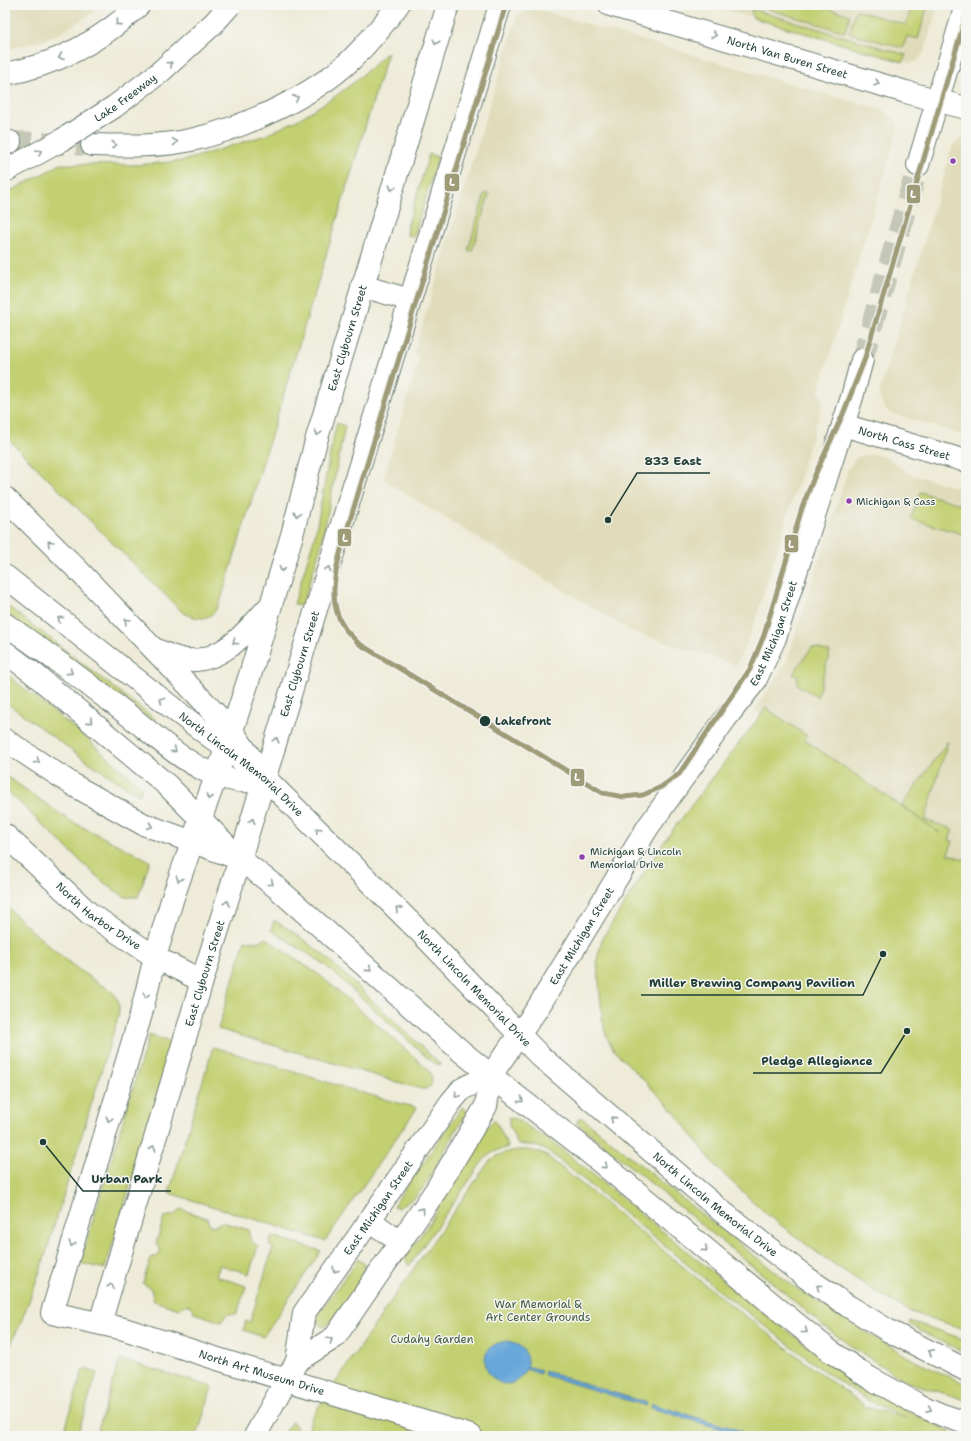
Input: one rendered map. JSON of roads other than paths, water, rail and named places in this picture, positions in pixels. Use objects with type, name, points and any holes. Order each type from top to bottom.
[{"type":"main road","points":[[5,74],[43,65],[69,54],[96,40],[122,21],[139,5]]},
{"type":"main road","name":"Lake Freeway","points":[[5,171],[62,140],[114,107],[159,73],[213,24],[230,5]]},
{"type":"main road","points":[[92,145],[162,144],[194,139],[229,129],[263,116],[314,88],[350,61],[381,27],[398,5]]},
{"type":"main road","name":"East Clybourn Street","points":[[52,1313],[141,1014],[155,957],[173,897],[229,740],[272,604],[292,535],[316,441],[448,5]]},
{"type":"main road","name":"East Clybourn Street","points":[[100,1323],[202,980],[265,778],[500,5]]},
{"type":"main road","name":"North Van Buren Street","points":[[610,5],[966,108]]},
{"type":"main road","points":[[918,165],[966,5]]},
{"type":"main road","points":[[362,286],[410,300]]},
{"type":"main road","name":"East Michigan Street","points":[[297,1361],[335,1337],[436,1190],[486,1106],[491,1076],[537,1009],[648,827],[726,718],[755,681],[763,667],[775,638],[843,425],[862,360]]},
{"type":"main road","name":"North Cass Street","points":[[843,425],[966,461]]},
{"type":"main road","points":[[5,498],[78,570],[154,649],[229,740]]},
{"type":"main road","name":"North Lincoln Memorial Drive","points":[[5,576],[180,714],[229,740],[265,778],[425,936],[549,1065],[714,1206],[807,1278],[848,1306],[889,1331],[966,1370]]},
{"type":"main road","points":[[154,649],[172,657],[185,660],[207,658],[242,636],[272,604]]},
{"type":"main road","points":[[5,624],[99,692],[188,761],[217,775],[232,780],[242,782],[255,781],[265,778]]},
{"type":"main road","points":[[5,652],[33,673],[167,786],[201,818],[240,859],[276,887],[491,1076],[575,1141],[830,1351],[868,1377],[900,1395],[942,1415],[966,1423]]},
{"type":"main road","points":[[5,740],[74,786],[144,824],[240,859]]},
{"type":"main road","name":"North Harbor Drive","points":[[5,836],[90,914],[155,957],[202,980]]},
{"type":"main road","name":"East Michigan Street","points":[[255,1436],[297,1361],[304,1313],[451,1102],[462,1089],[491,1076]]},
{"type":"main road","points":[[369,1220],[400,1242]]},
{"type":"main road","name":"North Art Museum Drive","points":[[52,1313],[124,1329],[471,1436]]},
{"type":"water","points":[[507,1341],[520,1346],[523,1349],[526,1356],[527,1366],[541,1370],[540,1374],[526,1369],[517,1381],[506,1384],[497,1381],[490,1374],[485,1364],[486,1354],[493,1346]]},
{"type":"water","points":[[545,1371],[647,1403],[646,1406],[544,1375]]},
{"type":"water","points":[[652,1404],[742,1431],[741,1435],[651,1408]]},
{"type":"tunnel","points":[[10,142],[92,145]]},
{"type":"tunnel","points":[[862,360],[918,165]]},
{"type":"place","name":"Michigan & Cass","points":[[849,501]]},
{"type":"place","name":"833 East","points":[[608,520]]},
{"type":"place","name":"Lakefront","points":[[485,721]]},
{"type":"place","name":"Michigan & Lincoln Memorial Drive","points":[[582,857]]},
{"type":"place","name":"Miller Brewing Company Pavilion","points":[[883,954]]},
{"type":"place","name":"Pledge Allegiance","points":[[907,1031]]},
{"type":"place","name":"Urban Park","points":[[43,1142]]},
{"type":"park label","name":"War Memorial & Art Center Grounds","points":[[538,1310]]},
{"type":"park label","name":"Cudahy Garden","points":[[432,1339]]}]
